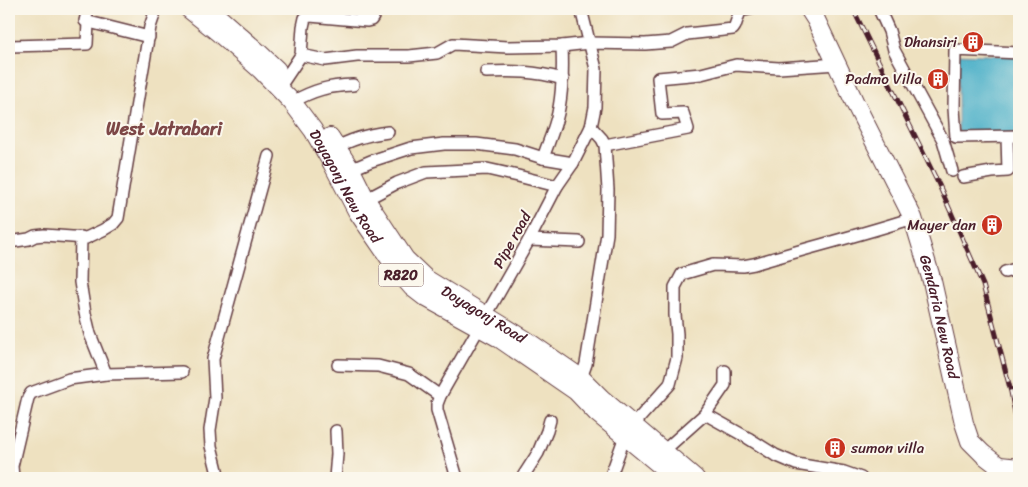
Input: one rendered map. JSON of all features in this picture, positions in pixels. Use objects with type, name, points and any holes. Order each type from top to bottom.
[{"type":"main road","name":"Doyagonj New Road","points":[[189,9],[282,83],[297,99],[313,130],[332,150],[345,172],[360,203],[357,212],[399,272],[412,287],[426,297],[483,321],[499,338],[579,385],[598,413],[629,431],[667,464]]},
{"type":"main road","name":"R820","points":[[209,9],[253,47],[282,83]]},
{"type":"main road","name":"Gendaria New Road","points":[[809,9],[913,218],[932,281],[966,432],[970,441],[996,464],[1008,468],[1019,468]]},
{"type":"main road","name":"R820","points":[[667,464],[695,478]]},
{"type":"street","points":[[9,46],[87,44],[88,22],[85,21],[88,9]]},
{"type":"street","points":[[9,242],[44,235],[86,238],[113,224],[118,218],[150,27],[156,9]]},
{"type":"street","points":[[282,83],[301,55],[305,18],[310,16],[367,21],[371,20],[373,16],[372,9]]},
{"type":"street","name":"Pipe road","points":[[440,396],[529,240],[557,186],[573,163],[591,127],[596,107],[596,69],[581,9]]},
{"type":"street","points":[[301,55],[325,60],[357,56],[409,56],[437,53],[453,44],[508,47],[562,46],[589,43],[645,44],[671,42],[687,34],[733,29],[740,11],[750,9]]},
{"type":"street","points":[[879,9],[894,50],[943,140],[958,174],[1008,172],[1007,137]]},
{"type":"street","points":[[88,22],[149,37]]},
{"type":"street","points":[[543,158],[558,114],[563,79],[562,46]]},
{"type":"street","points":[[1019,53],[955,50],[954,108],[956,137],[1019,136]]},
{"type":"street","points":[[605,145],[688,129],[683,113],[662,114],[658,78],[701,74],[736,65],[779,68],[837,64]]},
{"type":"street","points":[[486,72],[524,71],[563,79]]},
{"type":"street","points":[[297,99],[326,88],[353,85]]},
{"type":"street","points":[[579,385],[586,364],[607,234],[608,190],[605,145],[591,127]]},
{"type":"street","points":[[332,150],[367,135],[388,132]]},
{"type":"street","points":[[345,172],[411,148],[444,144],[476,144],[515,149],[543,158],[573,163]]},
{"type":"street","points":[[219,478],[211,446],[210,430],[215,398],[213,359],[269,156]]},
{"type":"street","points":[[360,203],[396,183],[426,172],[486,170],[557,186]]},
{"type":"street","points":[[610,478],[629,431],[670,384],[677,358],[675,287],[682,274],[713,264],[743,266],[754,264],[913,218]]},
{"type":"street","points":[[81,237],[80,282],[84,306],[90,334],[106,374]]},
{"type":"street","points":[[529,240],[579,242]]},
{"type":"street","points":[[1005,272],[1019,268]]},
{"type":"street","points":[[338,365],[378,366],[409,374],[440,396],[437,410],[458,478]]},
{"type":"street","points":[[667,464],[725,385],[724,371]]},
{"type":"street","points":[[11,470],[28,398],[31,393],[69,379],[106,374],[182,372]]},
{"type":"street","points":[[705,414],[775,455],[796,464],[844,472],[862,478]]},
{"type":"street","points":[[522,478],[538,453],[550,420]]},
{"type":"street","points":[[335,478],[336,432]]},
{"type":"water","points":[[958,54],[1019,56],[1019,133],[958,134]]},
{"type":"railway","points":[[853,9],[939,185],[983,285],[1011,392],[1017,423],[1019,473]]},
{"type":"place","name":"Dhansiri","points":[[973,42]]},
{"type":"place","name":"Padmo Villa","points":[[938,79]]},
{"type":"place","name":"Mayer dan","points":[[992,225]]},
{"type":"place","name":"sumon villa","points":[[835,448]]},
{"type":"district","name":"West Jatrabari","points":[[164,129]]}]
